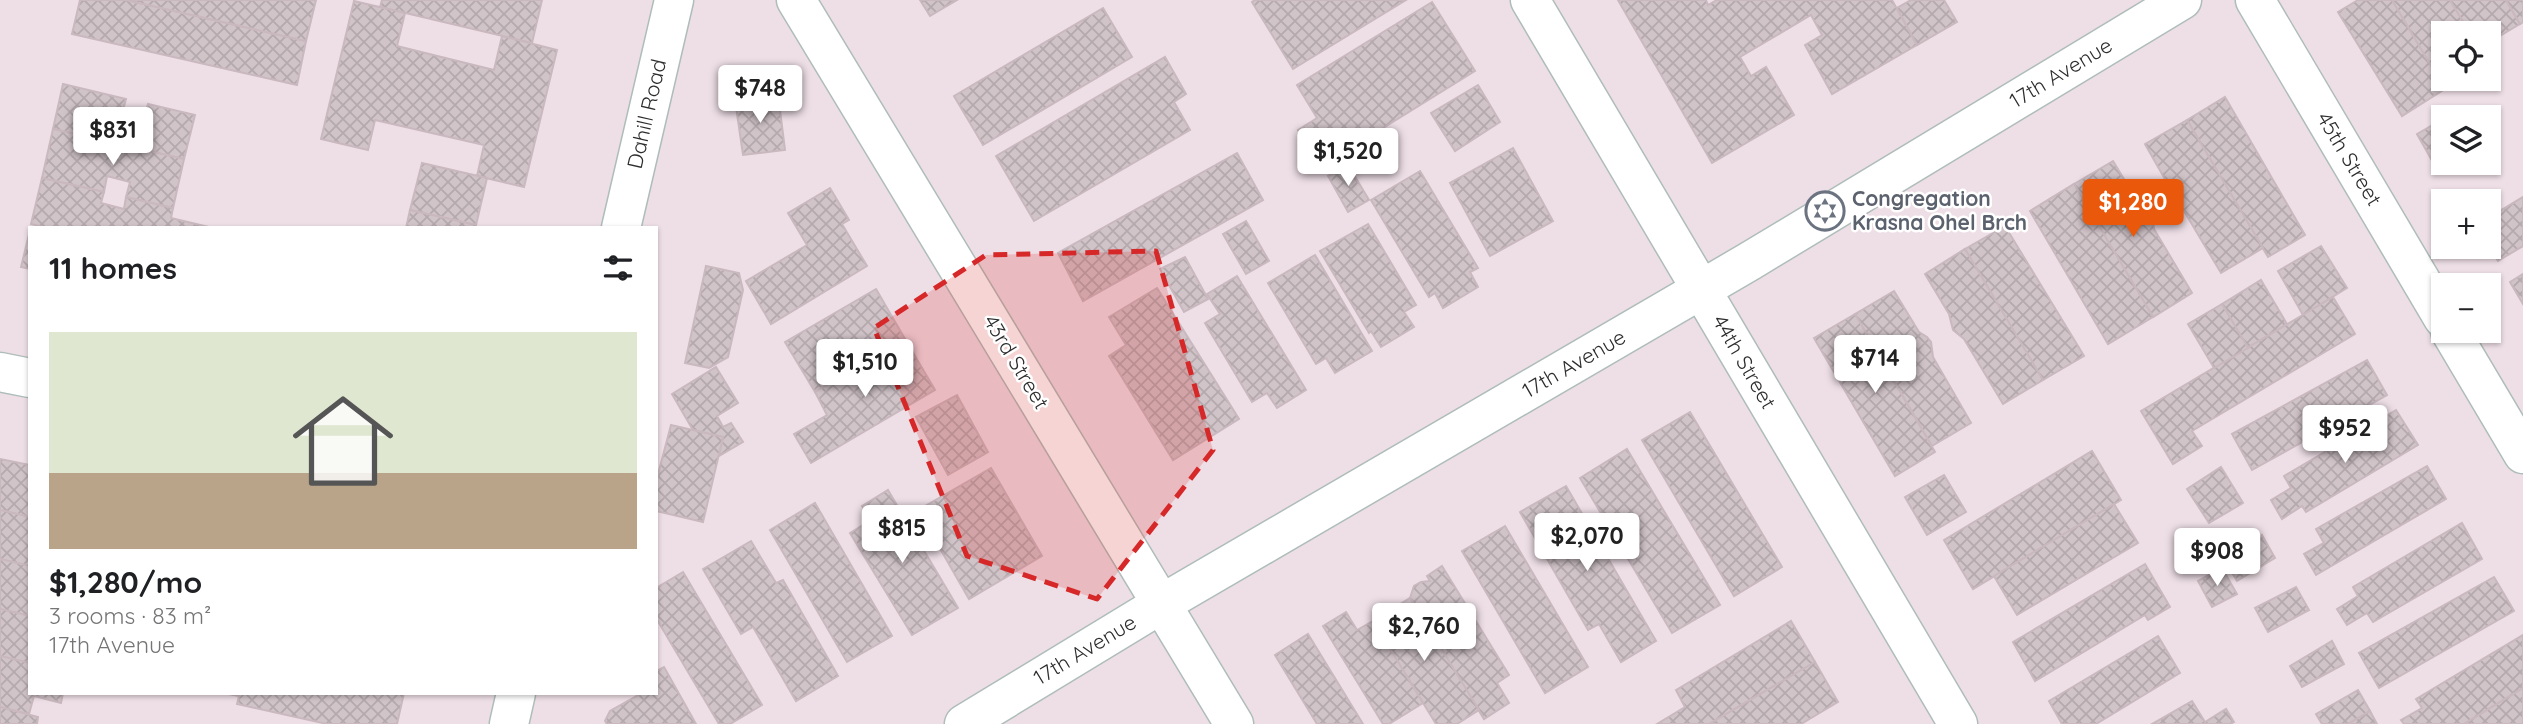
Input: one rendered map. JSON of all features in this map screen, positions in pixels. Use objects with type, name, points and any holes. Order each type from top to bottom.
[{"type":"street","name":"Dahill Road","points":[[621,226],[674,0]]},
{"type":"street","name":"43rd Street","points":[[796,0],[1234,724]]},
{"type":"street","name":"44th Street","points":[[1530,0],[1958,724]]},
{"type":"street","name":"17th Avenue","points":[[964,724],[1163,603],[1702,289],[2182,0]]},
{"type":"street","name":"45th Street","points":[[2255,0],[2431,298]]},
{"type":"street","points":[[2457,343],[2523,454]]},
{"type":"street","points":[[0,372],[28,378]]},
{"type":"street","points":[[509,724],[516,695]]},
{"type":"highlighted area","points":[[1156,251],[1213,450],[1097,599],[967,556],[874,328],[986,255]]},
{"type":"building","points":[[80,0],[126,0],[306,41],[297,85],[72,34]]},
{"type":"building","points":[[126,0],[316,0],[306,41]]},
{"type":"building","points":[[382,0],[542,0],[532,43],[380,7]]},
{"type":"building","points":[[920,0],[957,0],[930,16]]},
{"type":"building","points":[[1406,0],[1293,69],[1252,2]]},
{"type":"building","points":[[1618,0],[1706,0],[1708,5],[1717,0],[1892,0],[1917,45],[1832,94],[1805,45],[1822,35],[1811,15],[1740,57],[1751,76],[1766,67],[1794,115],[1712,163]]},
{"type":"building","points":[[1911,0],[1944,0],[1957,22],[1917,45],[1897,8]]},
{"type":"building","points":[[2358,0],[2392,0],[2431,65],[2431,91],[2442,91],[2402,116],[2338,12]]},
{"type":"building","points":[[2392,0],[2450,0],[2463,21],[2431,21],[2431,65]]},
{"type":"building","points":[[2450,0],[2506,0],[2520,24],[2501,35],[2501,21],[2463,21]]},
{"type":"building","points":[[2506,0],[2523,0],[2523,22],[2520,24]]},
{"type":"building","points":[[354,1],[405,13],[397,46],[494,70],[502,36],[557,50],[524,187],[477,176],[484,145],[375,120],[368,150],[321,139]]},
{"type":"building","points":[[1432,2],[1475,71],[1320,167],[1298,130],[1317,118],[1297,85]]},
{"type":"building","points":[[1103,8],[1132,57],[983,145],[954,96]]},
{"type":"building","points":[[1165,57],[1186,94],[1174,102],[1190,130],[1034,221],[996,156]]},
{"type":"building","points":[[63,84],[126,99],[123,110],[145,114],[148,104],[195,115],[184,159],[53,129]]},
{"type":"building","points":[[1478,85],[1500,122],[1455,151],[1431,113]]},
{"type":"building","points":[[778,94],[785,150],[743,155],[735,100]]},
{"type":"building","points":[[2225,97],[2305,235],[2268,257],[2187,120]]},
{"type":"building","points":[[2187,120],[2263,248],[2221,273],[2184,211],[2172,203],[2170,188],[2145,144]]},
{"type":"building","points":[[2431,126],[2431,159],[2417,134]]},
{"type":"building","points":[[53,129],[184,159],[173,208],[126,197],[130,182],[107,176],[104,192],[42,178]]},
{"type":"building","points":[[1513,148],[1553,221],[1490,256],[1450,183]]},
{"type":"building","points":[[1237,153],[1263,200],[1083,301],[1058,253]]},
{"type":"building","points":[[2113,161],[2141,207],[2152,214],[2154,229],[2192,293],[2153,317],[2074,184]]},
{"type":"building","points":[[422,163],[487,178],[476,225],[410,210]]},
{"type":"building","points":[[1348,165],[1369,200],[1348,212],[1328,176]]},
{"type":"building","points":[[1420,171],[1478,268],[1470,272],[1478,287],[1443,308],[1435,293],[1429,297],[1371,200]]},
{"type":"building","points":[[42,178],[104,192],[101,203],[124,209],[126,197],[173,208],[171,218],[205,226],[39,226],[31,224]]},
{"type":"building","points":[[2074,184],[2153,317],[2108,344],[2030,211]]},
{"type":"building","points":[[830,188],[849,220],[842,224],[867,266],[771,324],[746,281],[807,245],[788,213]]},
{"type":"building","points":[[2523,197],[2523,246],[2498,261],[2497,259],[2501,259],[2501,210]]},
{"type":"building","points":[[410,210],[476,225],[476,226],[406,226]]},
{"type":"building","points":[[1246,221],[1269,261],[1246,274],[1223,234]]},
{"type":"building","points":[[1368,224],[1416,305],[1404,312],[1414,327],[1381,347],[1371,331],[1369,333],[1320,251]]},
{"type":"building","points":[[2005,226],[2084,356],[2043,380],[1965,249]]},
{"type":"building","points":[[28,238],[28,269],[21,267]]},
{"type":"building","points":[[2321,246],[2347,288],[2303,315],[2278,271]]},
{"type":"building","points":[[1965,249],[2043,380],[2003,404],[1964,339],[1953,330],[1949,314],[1925,274]]},
{"type":"building","points":[[1315,255],[1372,351],[1335,373],[1326,358],[1316,364],[1268,283]]},
{"type":"building","points":[[1185,257],[1208,299],[1184,312],[1160,269]]},
{"type":"building","points":[[706,266],[739,273],[743,290],[728,357],[709,368],[685,363]]},
{"type":"building","points":[[2523,274],[2523,304],[2510,282]]},
{"type":"building","points":[[1237,276],[1306,390],[1277,408],[1267,393],[1252,402],[1205,323],[1220,314],[1207,294]]},
{"type":"building","points":[[2261,280],[2287,324],[2248,348],[2222,304]]},
{"type":"building","points":[[1157,288],[1239,419],[1173,460],[1109,356],[1126,345],[1109,317]]},
{"type":"building","points":[[876,289],[905,339],[815,392],[785,342]]},
{"type":"building","points":[[1894,291],[1919,332],[1931,342],[1933,357],[1971,423],[1932,446],[1855,314]]},
{"type":"building","points":[[2333,297],[2355,334],[2192,431],[2202,446],[2173,464],[2141,411]]},
{"type":"building","points":[[2222,304],[2248,348],[2214,368],[2188,324]]},
{"type":"building","points":[[1855,314],[1935,452],[1895,476],[1814,338]]},
{"type":"building","points":[[905,339],[935,390],[811,463],[794,434],[827,415],[815,392]]},
{"type":"building","points":[[2367,360],[2387,395],[2252,470],[2232,434]]},
{"type":"building","points":[[716,367],[738,403],[717,416],[723,427],[731,423],[743,442],[719,456],[723,437],[693,430],[672,394]]},
{"type":"building","points":[[957,395],[988,452],[948,475],[916,417]]},
{"type":"building","points":[[2396,410],[2418,445],[2306,512],[2302,506],[2282,519],[2271,500],[2291,488],[2284,476]]},
{"type":"building","points":[[1690,412],[1782,567],[1734,596],[1642,440]]},
{"type":"building","points":[[671,425],[723,437],[703,522],[658,511],[658,474]]},
{"type":"building","points":[[1627,449],[1720,605],[1672,633],[1580,478]]},
{"type":"building","points":[[2092,451],[2121,500],[1973,589],[1944,540]]},
{"type":"building","points":[[0,459],[28,465],[28,517],[0,510]]},
{"type":"building","points":[[2427,466],[2446,499],[2316,575],[2304,554],[2324,543],[2316,529]]},
{"type":"building","points":[[2221,467],[2243,503],[2209,523],[2187,489]]},
{"type":"building","points":[[991,468],[1042,556],[969,599],[918,510]]},
{"type":"building","points":[[1944,475],[1966,512],[1927,535],[1905,497]]},
{"type":"building","points":[[1566,486],[1656,641],[1621,662],[1599,624],[1588,630],[1520,512]]},
{"type":"building","points":[[888,490],[958,608],[912,635],[850,533],[871,520],[862,506]]},
{"type":"building","points":[[815,503],[892,636],[847,662],[770,530]]},
{"type":"building","points":[[2114,504],[2138,543],[2017,615],[1994,576]]},
{"type":"building","points":[[0,510],[28,517],[28,566],[0,559]]},
{"type":"building","points":[[2462,523],[2482,559],[2373,622],[2367,613],[2347,625],[2337,609],[2358,596],[2353,587]]},
{"type":"building","points":[[1505,526],[1588,667],[1545,693],[1462,551]]},
{"type":"building","points":[[2262,535],[2275,558],[2237,581],[2223,558]]},
{"type":"building","points":[[751,541],[776,583],[783,580],[838,676],[796,701],[753,627],[741,634],[703,569]]},
{"type":"building","points":[[0,559],[28,566],[28,616],[0,609]]},
{"type":"building","points":[[2145,564],[2170,607],[2148,620],[2145,615],[2035,681],[2013,642]]},
{"type":"building","points":[[1442,566],[1509,675],[1497,683],[1509,703],[1484,719],[1410,598],[1414,586],[1430,581],[1427,576]]},
{"type":"building","points":[[2222,568],[2237,594],[2212,607],[2198,581]]},
{"type":"building","points":[[683,572],[762,705],[730,724],[719,724],[658,621],[658,587]]},
{"type":"building","points":[[2494,577],[2514,611],[2379,688],[2359,653]]},
{"type":"building","points":[[2296,587],[2309,610],[2268,632],[2255,608]]},
{"type":"building","points":[[1410,598],[1479,710],[1457,724],[1436,724],[1373,621],[1373,611],[1381,605],[1388,604],[1394,608]]},
{"type":"building","points":[[0,609],[28,616],[28,663],[0,656]]},
{"type":"building","points":[[1346,612],[1357,630],[1373,621],[1423,703],[1389,724],[1383,724],[1323,626]]},
{"type":"building","points":[[1791,621],[1815,662],[1709,724],[1657,724],[1685,707],[1676,690]]},
{"type":"building","points":[[1308,634],[1363,724],[1317,724],[1275,655]]},
{"type":"building","points":[[2523,635],[2523,688],[2464,724],[2404,724],[2401,720],[2422,708],[2416,699]]},
{"type":"building","points":[[2158,636],[2180,673],[2096,724],[2062,724],[2049,701]]},
{"type":"building","points":[[2332,641],[2344,664],[2302,687],[2290,666]]},
{"type":"building","points":[[0,656],[28,663],[28,695],[63,695],[61,703],[34,696],[29,714],[0,707]]},
{"type":"building","points":[[1815,662],[1838,702],[1801,724],[1709,724]]},
{"type":"building","points":[[664,667],[696,724],[607,724],[605,721],[610,711],[638,695],[658,695],[658,670]]},
{"type":"building","points":[[2523,688],[2523,724],[2464,724]]},
{"type":"building","points":[[2358,690],[2370,711],[2348,724],[2322,724],[2316,714]]},
{"type":"building","points":[[234,695],[404,695],[397,724],[327,724],[237,704],[239,696]]},
{"type":"building","points":[[2192,701],[2205,722],[2226,709],[2234,722],[2152,724]]},
{"type":"building","points":[[0,707],[38,717],[37,724],[0,724]]},
{"type":"building","points":[[2370,711],[2377,724],[2348,724]]},
{"type":"place","name":"Congregation Krasna Ohel Brch","points":[[1825,211]]}]
